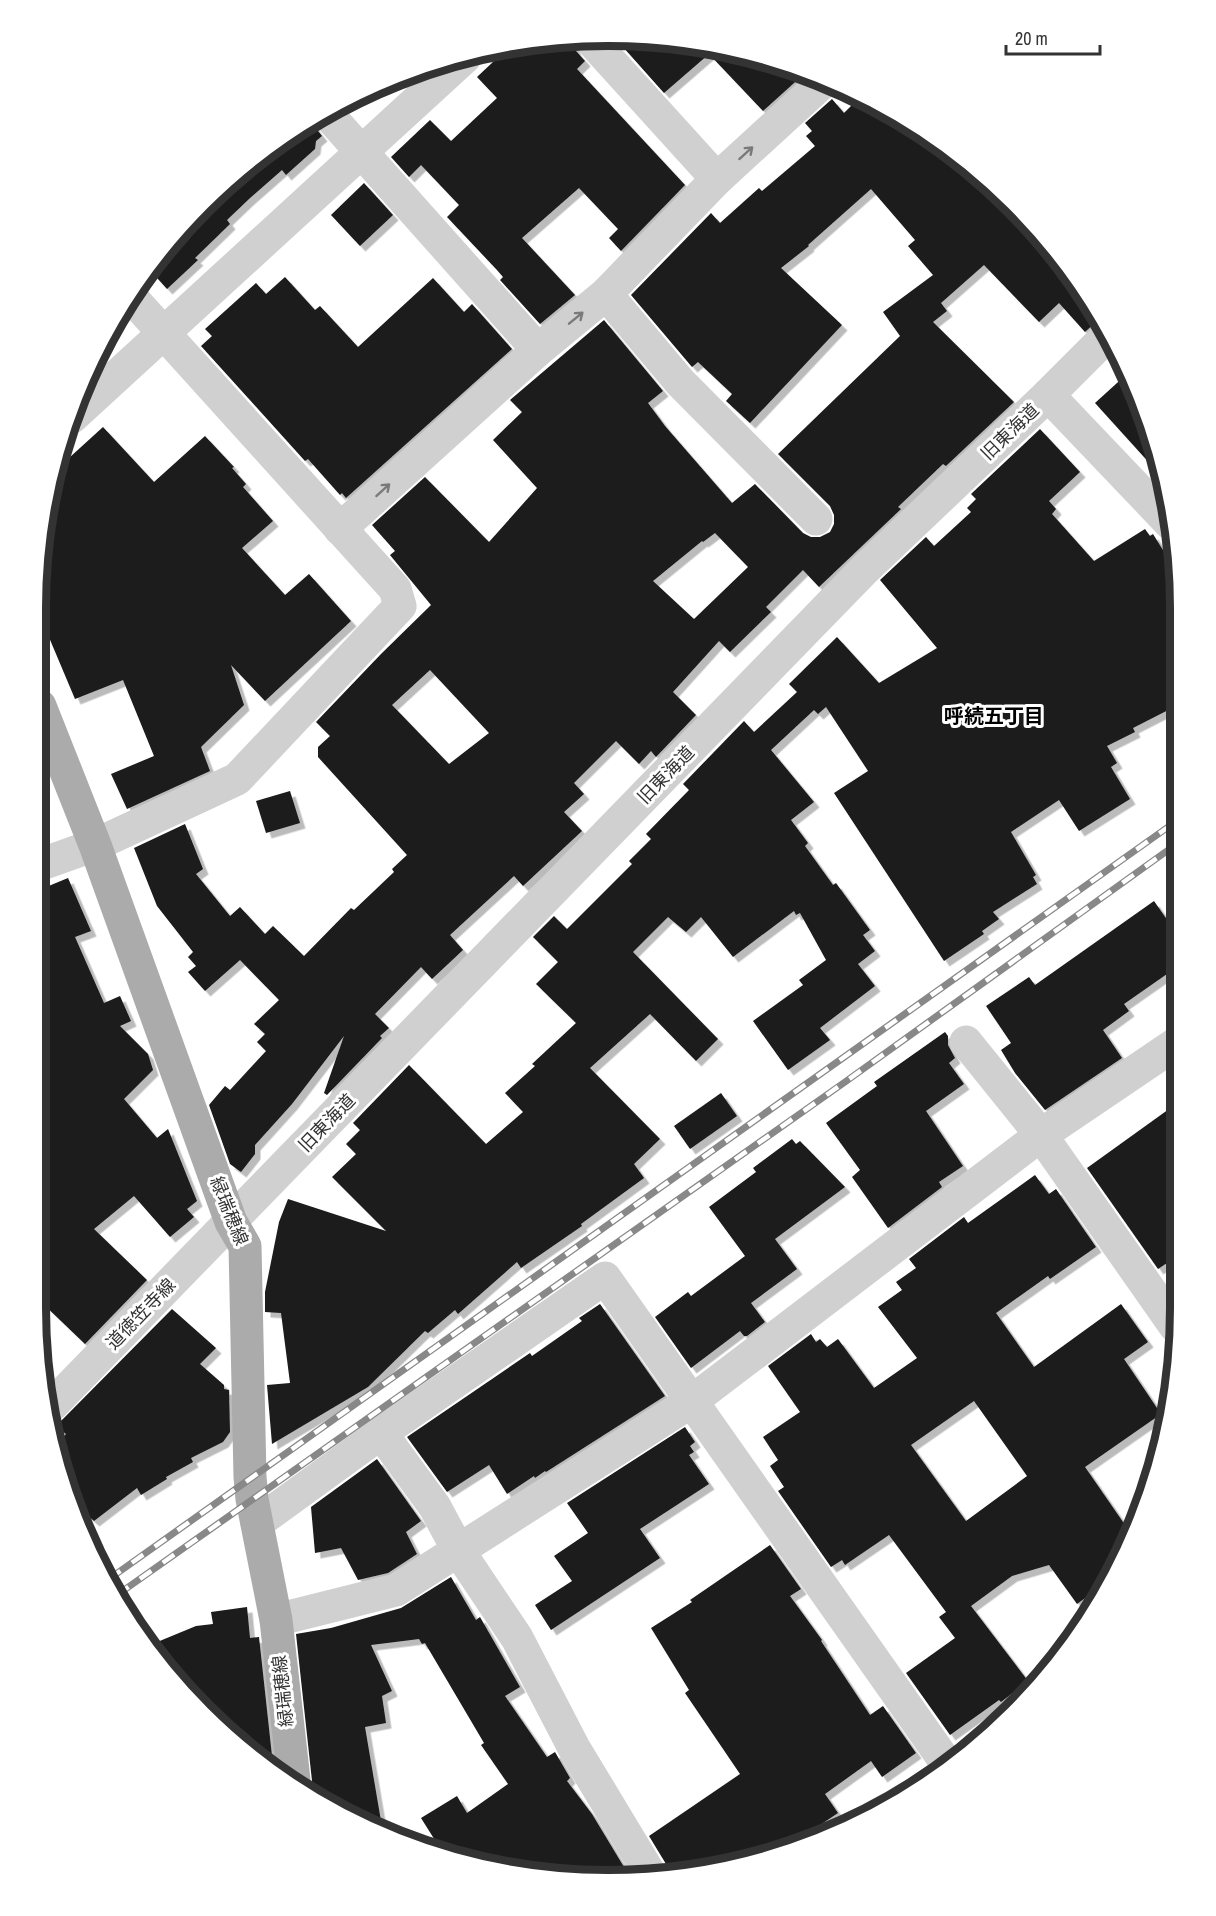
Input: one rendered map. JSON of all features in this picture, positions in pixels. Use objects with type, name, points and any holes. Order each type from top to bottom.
[{"type":"main road","name":"緑瑞穂線","points":[[46,721],[95,844],[231,1222],[245,1246],[250,1478],[276,1620],[285,1767]]},
{"type":"street","points":[[598,47],[717,179]]},
{"type":"street","points":[[84,406],[452,69]]},
{"type":"street","points":[[340,529],[538,350],[606,294],[717,179],[817,87]]},
{"type":"street","points":[[332,119],[538,350]]},
{"type":"street","points":[[606,294],[680,381],[816,519]]},
{"type":"street","points":[[46,862],[95,844],[237,779],[400,606],[395,589],[137,303]]},
{"type":"street","name":"旧東海道","points":[[231,1222],[864,570],[1102,341]]},
{"type":"street","points":[[1048,395],[1162,514]]},
{"type":"street","points":[[966,1042],[1041,1136],[1169,1318]]},
{"type":"street","points":[[276,1620],[396,1590],[692,1401],[1041,1136],[1170,1048]]},
{"type":"street","name":"道徳笠寺線","points":[[54,1402],[231,1222]]},
{"type":"street","points":[[257,1523],[381,1433],[605,1278],[943,1758]]},
{"type":"street","points":[[381,1433],[435,1507],[458,1550],[517,1638],[574,1748],[646,1868]]},
{"type":"building","points":[[623,47],[708,55],[664,93]]},
{"type":"building","points":[[575,48],[585,61],[577,69],[685,185],[621,251],[609,238],[618,229],[579,188],[522,238],[575,295],[540,324],[500,280],[503,277],[497,270],[447,217],[459,205],[421,165],[409,177],[391,157],[430,120],[451,141],[497,98],[477,77],[498,57]]},
{"type":"building","points":[[711,56],[798,80],[763,111]]},
{"type":"building","points":[[832,99],[844,113],[854,103],[889,122],[920,141],[978,186],[1030,238],[1075,296],[1093,325],[1085,332],[1059,303],[1039,322],[984,265],[941,303],[947,311],[933,322],[1014,402],[946,466],[943,464],[898,507],[901,509],[819,587],[803,570],[766,607],[771,612],[730,652],[719,641],[673,692],[696,715],[656,757],[651,751],[639,764],[616,741],[574,783],[584,794],[564,812],[582,831],[523,886],[514,876],[450,935],[463,950],[432,979],[421,967],[375,1014],[389,1028],[327,1095],[324,1093],[344,1036],[292,1104],[255,1145],[255,1154],[241,1172],[230,1164],[209,1105],[225,1086],[230,1090],[266,1051],[257,1042],[265,1034],[254,1024],[279,1000],[240,960],[205,991],[188,972],[196,966],[188,957],[193,952],[157,906],[134,848],[185,824],[203,869],[196,874],[230,916],[240,907],[265,934],[273,926],[304,956],[351,908],[354,910],[394,872],[392,869],[407,855],[318,757],[318,747],[330,736],[316,722],[431,605],[390,555],[395,551],[372,525],[425,477],[489,542],[537,488],[493,440],[522,412],[510,400],[604,320],[663,391],[648,403],[732,503],[755,484],[803,533],[811,537],[820,537],[830,532],[834,524],[834,515],[830,506],[778,454],[900,336],[883,312],[933,275],[908,246],[915,240],[871,189],[809,246],[781,268],[842,325],[750,423],[726,401],[732,394],[698,362],[692,367],[631,295],[711,213],[720,223],[759,188],[762,191],[815,146],[806,136],[812,131],[805,123]],"holes":[[[715,533],[748,567],[694,619],[653,581]],[[430,670],[489,733],[449,764],[392,705]]]},
{"type":"building","points":[[316,129],[322,136],[316,141],[315,149],[286,175],[282,170],[249,199],[227,220],[230,224],[195,258],[198,260],[167,289],[156,276],[211,211],[266,163]]},
{"type":"building","points":[[364,183],[393,215],[360,246],[331,215]]},
{"type":"building","points":[[285,277],[315,310],[320,306],[358,347],[433,278],[464,312],[472,304],[512,349],[346,498],[342,493],[340,495],[308,459],[305,461],[201,346],[212,336],[205,329],[256,283],[266,294]]},
{"type":"building","points":[[1121,379],[1140,428],[1150,464],[1095,403]]},
{"type":"building","points":[[103,427],[154,482],[205,436],[234,467],[232,468],[246,484],[243,487],[273,521],[242,548],[285,595],[309,574],[351,621],[265,701],[231,665],[244,705],[201,747],[210,771],[127,809],[111,774],[154,756],[123,680],[75,699],[46,630],[51,535],[67,460]]},
{"type":"building","points":[[1040,429],[1080,472],[1049,501],[1056,509],[1052,514],[1094,561],[1145,529],[1150,536],[1153,534],[1167,555],[1170,608],[1170,709],[1133,728],[1135,732],[1107,746],[1117,763],[1111,767],[1130,799],[1079,831],[1059,800],[1011,832],[1036,875],[1033,877],[1037,884],[993,912],[999,919],[982,931],[984,934],[944,961],[834,793],[868,771],[826,707],[818,714],[814,710],[771,750],[814,802],[791,820],[808,843],[805,846],[833,885],[836,883],[870,930],[863,935],[875,951],[858,964],[875,986],[820,1028],[830,1040],[788,1070],[753,1021],[803,985],[799,980],[826,960],[800,913],[796,915],[794,911],[733,957],[701,917],[686,932],[668,917],[633,952],[718,1039],[696,1061],[650,1014],[590,1068],[660,1139],[634,1164],[644,1178],[581,1224],[582,1226],[521,1268],[517,1262],[458,1314],[455,1310],[428,1333],[425,1331],[368,1387],[272,1444],[267,1385],[290,1383],[281,1313],[265,1312],[265,1292],[279,1222],[288,1199],[386,1231],[332,1177],[356,1154],[346,1144],[360,1130],[353,1123],[409,1065],[486,1144],[523,1112],[505,1093],[535,1066],[532,1064],[576,1023],[536,984],[558,962],[533,937],[554,916],[567,929],[632,864],[629,861],[651,839],[646,834],[689,790],[683,784],[744,721],[754,732],[797,692],[789,684],[837,637],[879,683],[937,648],[880,580],[926,537],[934,546],[971,512],[967,508],[976,499],[971,494]]},
{"type":"building","points":[[290,791],[300,823],[266,833],[256,801]]},
{"type":"building","points":[[68,878],[91,931],[75,937],[104,1003],[120,996],[131,1021],[120,1026],[148,1054],[153,1070],[124,1099],[157,1138],[168,1129],[197,1201],[187,1209],[194,1217],[170,1237],[134,1196],[94,1229],[147,1280],[85,1344],[46,1307],[46,887]]},
{"type":"building","points":[[1154,901],[1170,924],[1170,972],[1124,1004],[1129,1011],[1103,1030],[1122,1058],[1045,1110],[1015,1073],[1001,1050],[1011,1043],[986,1006],[1029,977],[1035,985]]},
{"type":"building","points":[[945,1032],[948,1036],[948,1045],[955,1058],[949,1063],[964,1084],[926,1111],[963,1166],[939,1182],[942,1187],[888,1228],[852,1177],[860,1170],[826,1123],[877,1086],[874,1082]]},
{"type":"building","points":[[721,1093],[737,1116],[690,1149],[674,1126]]},
{"type":"building","points":[[1170,1108],[1170,1261],[1158,1269],[1087,1168]]},
{"type":"building","points":[[792,1139],[796,1144],[800,1141],[845,1187],[775,1239],[797,1269],[751,1303],[765,1322],[747,1336],[740,1331],[691,1368],[655,1317],[688,1292],[691,1296],[745,1256],[709,1207],[756,1172],[753,1168]]},
{"type":"building","points":[[1035,1175],[1049,1194],[1056,1189],[1096,1247],[1050,1279],[1048,1276],[996,1313],[1034,1367],[1121,1304],[1148,1342],[1124,1359],[1160,1412],[1159,1415],[1085,1467],[1126,1526],[1091,1594],[1077,1604],[1049,1565],[1012,1576],[971,1606],[1028,1681],[1001,1702],[999,1700],[950,1735],[906,1673],[955,1638],[939,1617],[946,1612],[889,1535],[845,1565],[842,1560],[831,1567],[778,1491],[784,1487],[770,1466],[778,1460],[763,1437],[800,1412],[768,1366],[811,1334],[816,1342],[820,1339],[827,1347],[838,1339],[874,1388],[917,1358],[878,1307],[902,1290],[896,1282],[916,1268],[909,1259],[964,1217],[968,1223]],"holes":[[[974,1401],[1027,1476],[966,1521],[911,1445]]]},
{"type":"building","points":[[600,1304],[665,1396],[546,1472],[535,1478],[534,1476],[507,1494],[489,1465],[447,1492],[407,1437],[530,1353],[532,1356],[582,1321],[579,1318]]},
{"type":"building","points":[[172,1309],[216,1348],[200,1364],[224,1385],[224,1389],[229,1390],[230,1432],[223,1442],[191,1458],[193,1462],[166,1477],[167,1479],[141,1495],[137,1488],[94,1521],[85,1514],[76,1488],[62,1438],[66,1434],[60,1429],[58,1424]]},
{"type":"building","points":[[685,1427],[695,1442],[690,1446],[694,1452],[689,1455],[709,1484],[640,1529],[660,1558],[551,1630],[535,1605],[572,1581],[554,1556],[588,1533],[567,1503]]},
{"type":"building","points":[[377,1459],[421,1521],[406,1532],[417,1554],[388,1573],[358,1580],[341,1548],[315,1553],[311,1507]]},
{"type":"building","points":[[770,1545],[801,1589],[790,1596],[822,1640],[870,1715],[883,1706],[916,1753],[882,1777],[871,1761],[825,1794],[838,1813],[809,1832],[718,1859],[667,1866],[649,1836],[740,1774],[685,1693],[689,1690],[651,1628],[692,1602],[690,1600]]},
{"type":"building","points":[[451,1577],[476,1620],[480,1617],[520,1687],[505,1696],[547,1757],[555,1752],[570,1778],[567,1781],[592,1814],[625,1869],[535,1865],[498,1859],[436,1842],[421,1818],[457,1796],[467,1813],[508,1784],[481,1745],[484,1743],[425,1643],[422,1644],[419,1639],[371,1645],[392,1691],[382,1696],[386,1723],[365,1727],[381,1822],[312,1785],[296,1634],[331,1628],[401,1608]]},
{"type":"building","points":[[247,1607],[250,1638],[259,1637],[272,1756],[238,1730],[211,1705],[157,1642],[196,1626],[213,1624],[211,1612]]},
{"type":"railway","points":[[114,1575],[1170,826]]},
{"type":"railway","points":[[123,1591],[845,1082],[1170,849]]},
{"type":"district","name":"呼続五丁目","points":[[994,716]]}]
